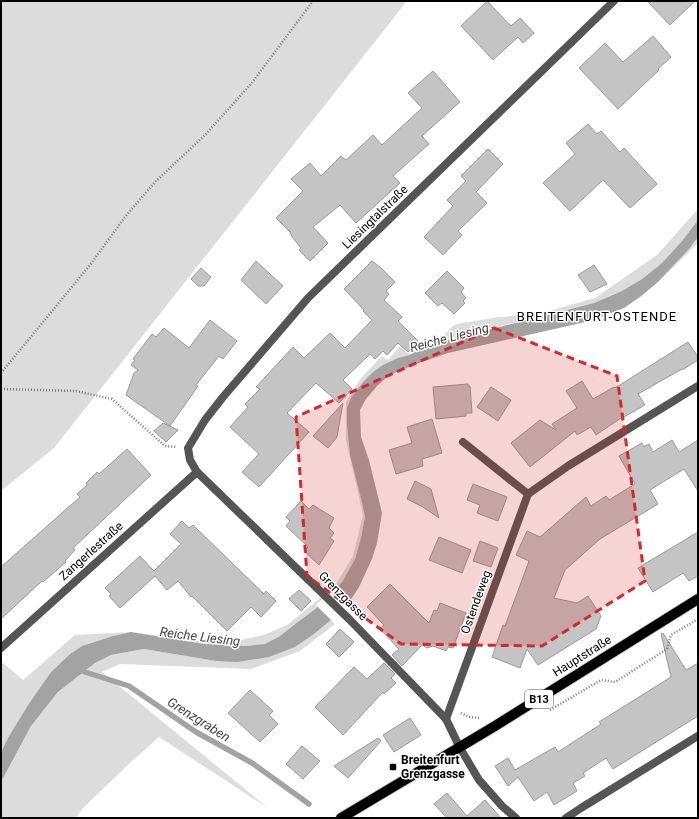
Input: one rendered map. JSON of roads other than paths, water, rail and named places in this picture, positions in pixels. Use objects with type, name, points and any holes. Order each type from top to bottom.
[{"type":"main road","name":"Hauptstraße","points":[[341,818],[460,748],[698,599]]},
{"type":"street","name":"Liesingtalstraße","points":[[197,472],[190,460],[188,448],[204,420],[222,397],[308,298],[614,1]]},
{"type":"street","points":[[463,442],[528,494],[568,466],[698,386]]},
{"type":"street","name":"Grenzgasse","points":[[197,472],[320,590],[446,719],[460,748]]},
{"type":"street","name":"Zangerlestraße","points":[[1,648],[197,472]]},
{"type":"street","name":"Ostendeweg","points":[[446,719],[528,494]]},
{"type":"street","points":[[566,818],[698,736]]},
{"type":"street","points":[[460,748],[478,780],[502,806],[516,818]]},
{"type":"waterway","name":"Grenzgraben","points":[[78,668],[85,672],[129,686],[196,732],[252,763],[309,804]]},
{"type":"place","name":"Breitenfurt Grenzgasse","points":[[393,767]]},
{"type":"district","name":"BREITENFURT-OSTENDE","points":[[597,316]]},
{"type":"water label","name":"Reiche Liesing","points":[[449,337]]},
{"type":"water label","name":"Reiche Liesing","points":[[200,636]]}]
